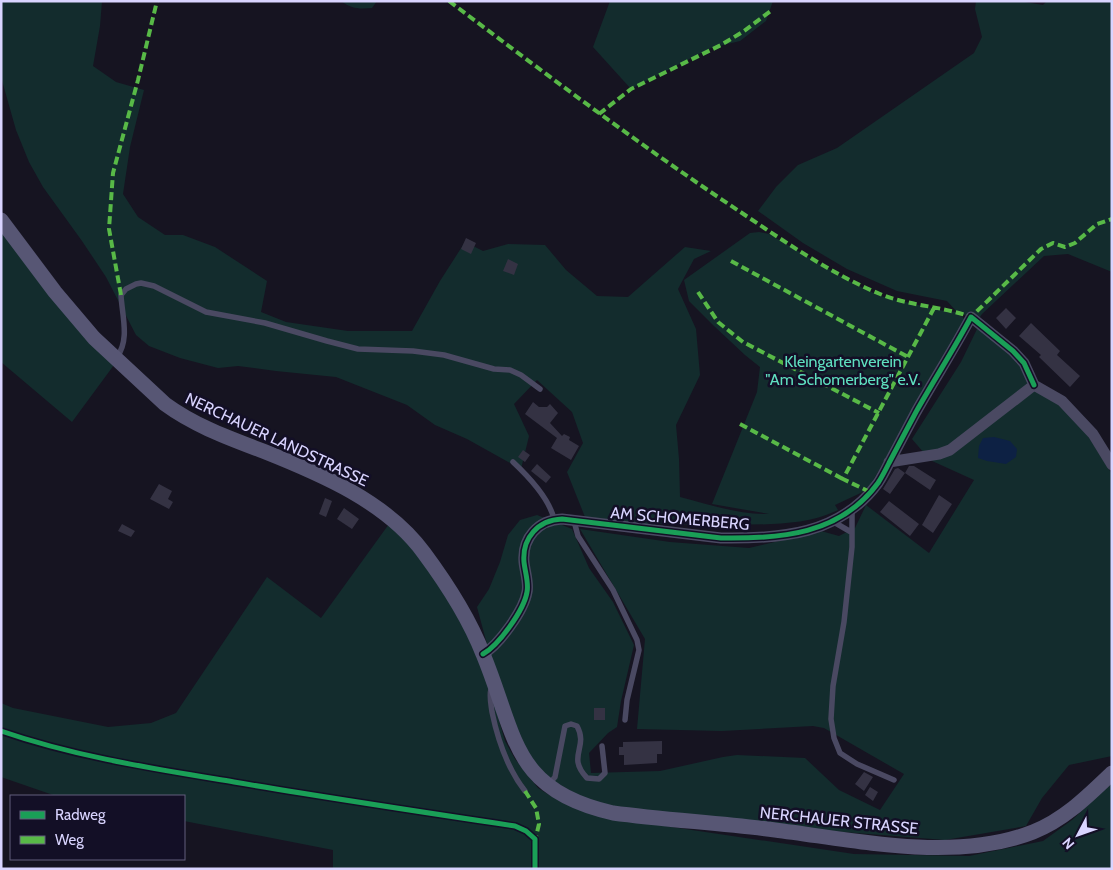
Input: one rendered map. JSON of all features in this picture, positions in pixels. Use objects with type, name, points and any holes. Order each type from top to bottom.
[{"type":"main road","name":"NERCHAUER LANDSTRASSE","points":[[1,220],[75,317],[116,359],[165,404],[193,422],[320,476],[357,495],[397,522],[416,541],[437,570],[473,630],[483,654]]},
{"type":"main road","name":"NERCHAUER STRASSE","points":[[483,654],[518,748],[531,769],[548,786],[568,798],[592,808],[613,813],[774,830],[853,841],[940,847],[994,842],[1034,832],[1074,808],[1112,773]]},
{"type":"street","name":"AM SCHOMERBERG","points":[[554,520],[721,538],[785,536],[817,528],[832,521],[864,499],[879,481],[971,317],[1013,351],[1024,363],[1034,385]]},
{"type":"street","points":[[889,462],[939,454],[950,450],[1034,385],[1062,401],[1069,408],[1093,434],[1112,465]]},
{"type":"street","points":[[483,654],[492,649],[500,640],[514,619],[527,592],[524,561],[526,543],[532,532],[540,525],[554,520]]},
{"type":"lane","points":[[116,359],[121,351],[125,333],[121,295],[126,289],[141,283],[154,286],[206,312],[265,323],[358,349],[412,351],[444,355],[494,369],[510,370],[540,389]]},
{"type":"lane","points":[[513,462],[546,501],[554,520]]},
{"type":"lane","points":[[852,509],[852,547],[844,622],[833,686],[832,719],[834,738],[840,753],[857,764],[894,780]]},
{"type":"lane","points":[[574,521],[578,536],[613,590],[638,640],[639,650],[627,700],[625,720]]},
{"type":"lane","points":[[832,521],[851,532]]},
{"type":"lane","points":[[496,685],[490,692],[496,735],[512,772],[525,791]]},
{"type":"lane","points":[[548,786],[555,777],[565,726],[571,724],[577,726],[582,735],[577,761],[580,771],[587,778],[599,779],[605,773],[602,746]]},
{"type":"green space","name":"Kleingartenverein \"Am Schomerberg\" e.V.","points":[[1,1],[102,1],[93,66],[116,82],[144,90],[130,147],[123,194],[138,217],[165,235],[183,235],[215,247],[267,281],[261,312],[286,322],[348,331],[412,331],[440,281],[465,242],[483,251],[508,244],[545,245],[566,270],[597,296],[628,297],[685,247],[711,251],[694,259],[678,289],[696,329],[700,375],[676,425],[680,497],[724,508],[746,513],[769,514],[712,504],[757,392],[760,367],[689,301],[684,280],[750,233],[759,232],[769,234],[853,283],[880,296],[944,311],[957,312],[947,301],[897,291],[847,269],[803,243],[758,211],[776,187],[798,165],[837,148],[974,53],[982,37],[975,9],[976,1],[1019,1],[1043,5],[1047,1],[1112,1],[1112,272],[1068,254],[1044,256],[982,314],[978,320],[959,313],[965,320],[948,357],[867,490],[835,505],[838,510],[836,511],[798,522],[770,524],[712,525],[587,522],[567,472],[583,443],[572,412],[537,380],[514,404],[529,436],[521,469],[467,439],[435,425],[407,405],[336,377],[238,366],[218,368],[180,358],[149,346],[136,335],[106,277],[43,187],[29,162],[16,130],[1,77]]},
{"type":"green space","points":[[341,1],[377,1],[372,8],[356,8]]},
{"type":"green space","points":[[610,1],[773,1],[766,21],[740,41],[711,48],[631,89],[593,47]]},
{"type":"green space","points":[[1,228],[114,365],[72,422],[1,362]]},
{"type":"green space","points":[[978,327],[1005,350],[1083,428],[1112,474],[1112,756],[1069,765],[1042,798],[1026,826],[945,840],[843,832],[596,805],[537,772],[503,704],[477,607],[489,589],[508,535],[520,520],[537,515],[572,529],[589,568],[613,602],[634,645],[617,727],[608,733],[589,753],[591,773],[660,771],[737,755],[805,758],[839,790],[880,810],[904,774],[824,728],[813,726],[722,731],[637,729],[645,639],[580,529],[670,542],[749,548],[821,531],[839,536],[855,528],[866,505],[929,553],[974,480],[930,460],[912,439],[961,362]]},
{"type":"green space","points":[[389,524],[409,542],[459,615],[484,669],[505,741],[515,759],[538,788],[551,796],[598,816],[854,854],[969,856],[1043,841],[1072,820],[1112,783],[1112,869],[333,869],[333,850],[185,821],[185,795],[53,795],[1,777],[1,703],[13,708],[108,727],[151,723],[176,713],[267,577],[321,618]]},
{"type":"water","points":[[994,437],[1010,441],[1017,449],[1016,457],[1006,464],[978,458],[979,446],[983,438]]},
{"type":"building","points":[[466,238],[476,243],[471,254],[461,249]]},
{"type":"building","points":[[508,259],[518,264],[514,275],[503,271]]},
{"type":"building","points":[[1006,308],[1016,318],[1006,329],[996,318]]},
{"type":"building","points":[[1031,323],[1060,351],[1057,355],[1080,376],[1070,387],[1039,357],[1041,355],[1019,336]]},
{"type":"building","points":[[533,402],[539,407],[547,407],[550,404],[558,413],[550,423],[562,436],[564,434],[570,437],[569,440],[579,446],[571,460],[551,448],[557,438],[525,414]]},
{"type":"building","points":[[523,450],[530,455],[525,462],[518,457]]},
{"type":"building","points":[[537,464],[551,477],[546,483],[531,471]]},
{"type":"building","points":[[909,466],[914,466],[936,480],[930,490],[905,473]]},
{"type":"building","points":[[898,468],[905,473],[890,494],[883,489],[895,469]]},
{"type":"building","points":[[159,484],[172,491],[168,499],[173,502],[169,509],[150,499]]},
{"type":"building","points":[[939,495],[952,504],[933,533],[922,525]]},
{"type":"building","points":[[325,498],[332,501],[326,517],[319,514]]},
{"type":"building","points":[[889,501],[919,524],[910,536],[880,512]]},
{"type":"building","points":[[344,508],[359,519],[352,529],[337,519]]},
{"type":"building","points":[[122,524],[135,531],[131,537],[118,531]]},
{"type":"building","points":[[594,708],[605,708],[605,720],[594,720]]},
{"type":"building","points":[[662,741],[662,754],[657,754],[657,763],[624,765],[624,755],[619,755],[619,747],[623,747],[623,742]]},
{"type":"building","points":[[864,772],[873,777],[864,791],[855,784]]},
{"type":"building","points":[[870,787],[878,792],[873,801],[865,795]]},
{"type":"marked path","points":[[121,295],[109,229],[113,173],[157,1]]},
{"type":"marked path","points":[[449,1],[623,131],[694,181],[822,265],[860,285],[891,298],[949,310],[971,317],[1041,249],[1053,243],[1065,247],[1075,243],[1097,224],[1112,219]]},
{"type":"marked path","points":[[599,114],[631,89],[721,45],[772,10]]},
{"type":"marked path","points":[[731,261],[908,357]]},
{"type":"marked path","points":[[698,292],[718,322],[743,342],[879,413]]},
{"type":"marked path","points":[[870,492],[843,479],[934,308]]},
{"type":"marked path","points":[[740,424],[843,479]]},
{"type":"marked path","points":[[525,791],[536,808],[539,824],[535,841]]},
{"type":"cycle path","points":[[483,654],[503,635],[521,608],[527,589],[524,562],[526,545],[533,532],[546,523],[562,519],[721,538],[787,535],[827,524],[846,514],[863,500],[878,483],[916,412],[971,317],[1013,351],[1024,363],[1034,385]]},
{"type":"cycle path","points":[[1,731],[58,748],[146,767],[304,794],[515,826],[526,831],[535,839],[535,869]]}]
